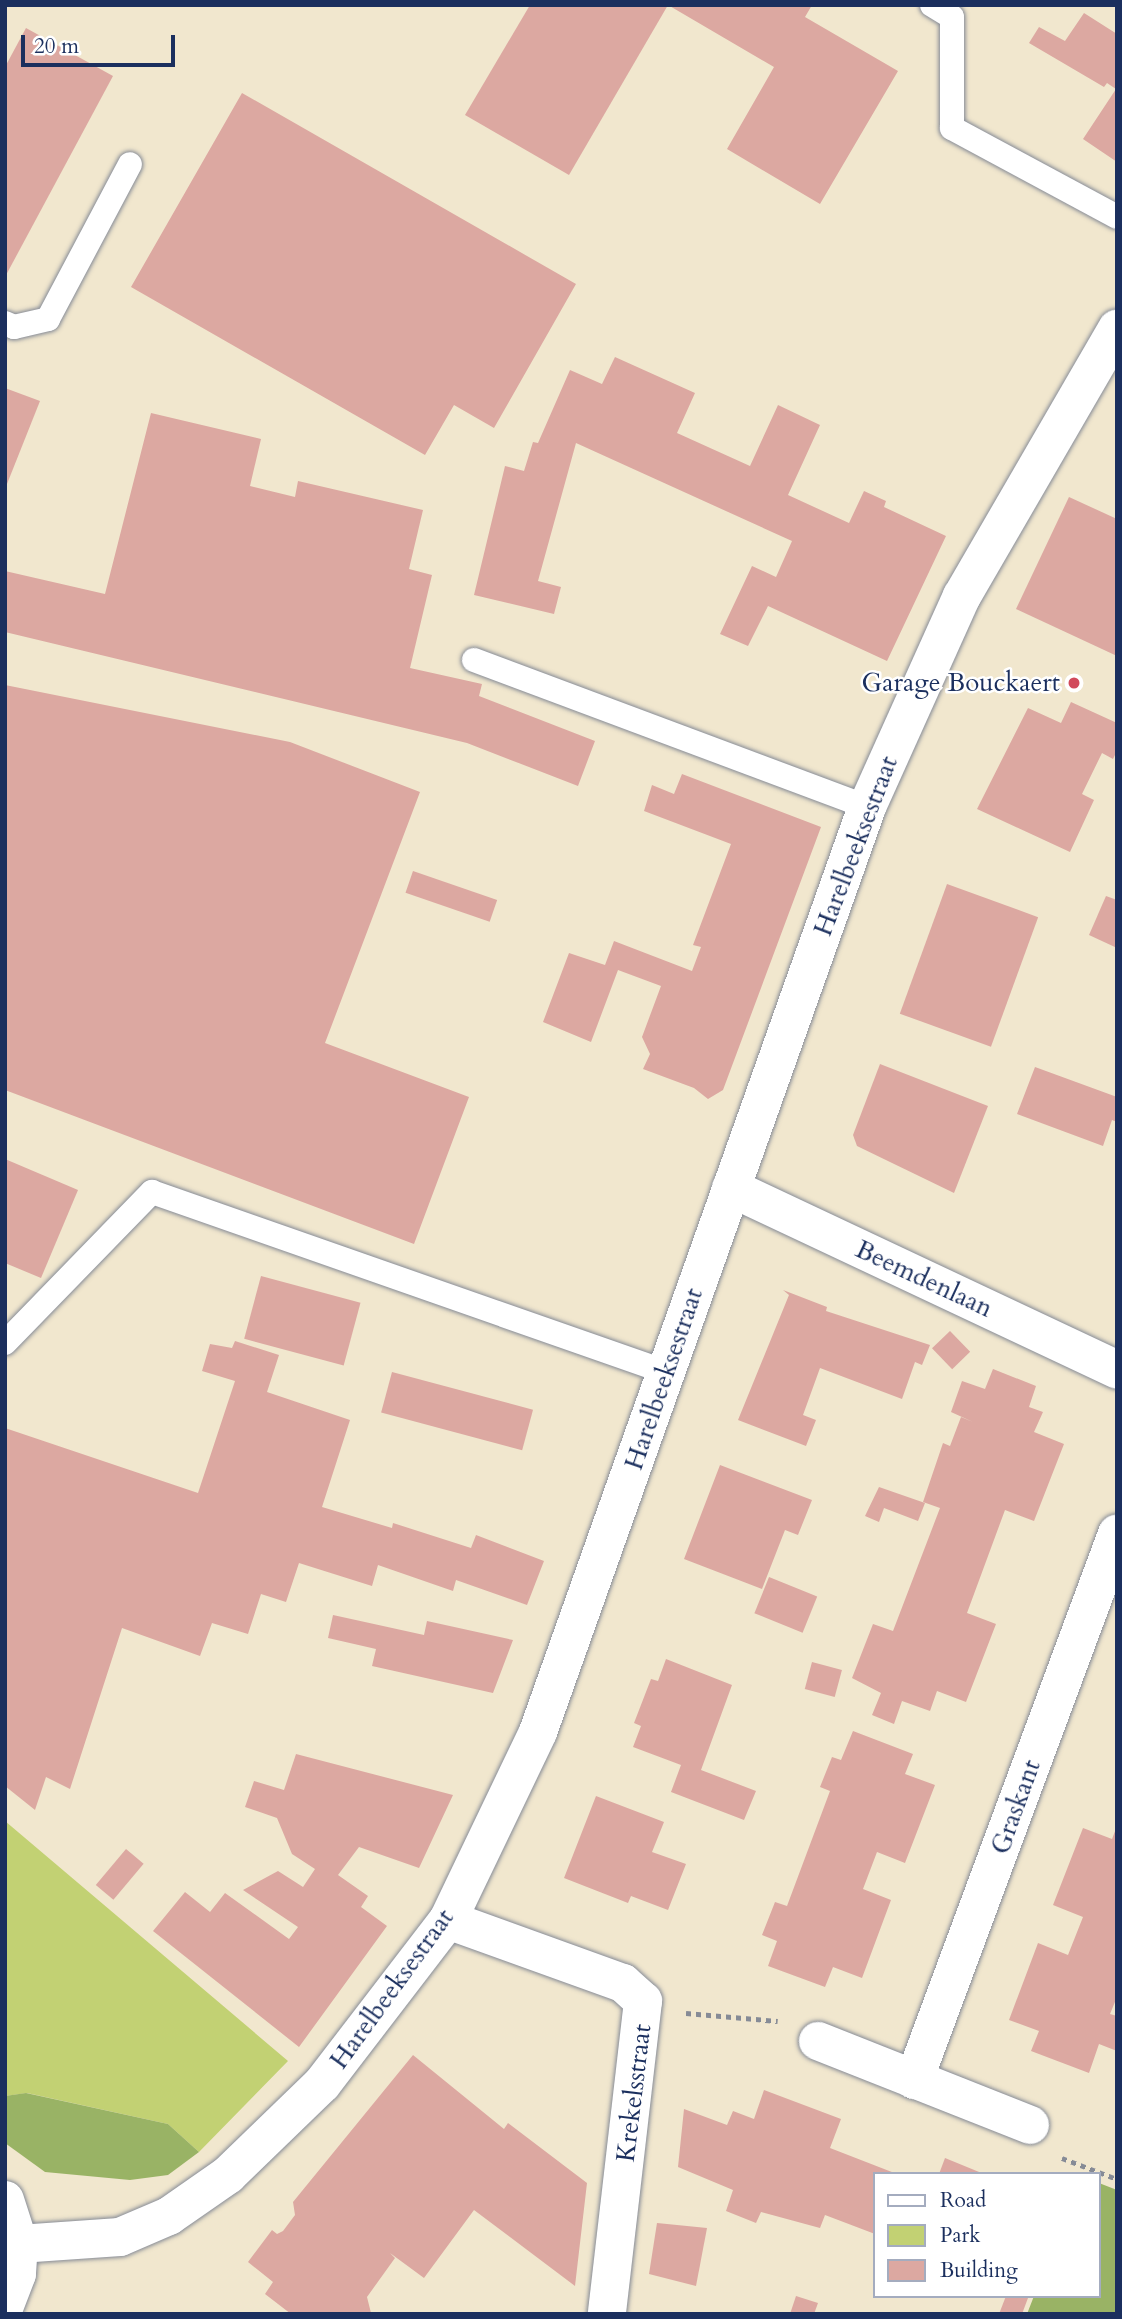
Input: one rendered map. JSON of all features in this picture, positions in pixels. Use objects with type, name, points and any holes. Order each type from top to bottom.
[{"type":"street","name":"Harelbeeksestraat","points":[[19,2244],[120,2237],[169,2216],[228,2175],[322,2084],[447,1920],[538,1732],[867,807],[962,596],[1117,329]]},
{"type":"street","name":"Beemdenlaan","points":[[731,1188],[1117,1370]]},
{"type":"street","name":"Graskant","points":[[914,2080],[1117,1534]]},
{"type":"street","name":"Krekelsstraat","points":[[447,1920],[623,1983],[643,2001],[607,2314]]},
{"type":"street","points":[[818,2041],[1030,2124]]},
{"type":"street","points":[[5,2200],[19,2244],[17,2274],[5,2305]]},
{"type":"lane","points":[[932,5],[952,17],[952,128],[1117,216]]},
{"type":"lane","points":[[5,323],[13,327],[48,319],[130,164]]},
{"type":"lane","points":[[474,660],[867,807]]},
{"type":"lane","points":[[5,1343],[152,1192],[666,1372]]},
{"type":"path","points":[[643,2010],[785,2022],[818,2041]]},
{"type":"path","points":[[1030,2124],[1051,2154],[1099,2172]]},
{"type":"green space","points":[[5,1821],[288,2061],[199,2152],[168,2124],[27,2093],[5,2096]]},
{"type":"green space","points":[[26,2093],[168,2124],[199,2152],[168,2175],[130,2180],[45,2172],[5,2143],[5,2096]]},
{"type":"green space","points":[[1101,2184],[1117,2190],[1117,2314],[1027,2314],[1033,2298],[1101,2298]]},
{"type":"building","points":[[530,5],[668,5],[569,175],[465,115]]},
{"type":"building","points":[[668,5],[812,5],[805,17],[898,71],[820,204],[727,149],[774,67]]},
{"type":"building","points":[[1084,13],[1117,34],[1117,162],[1083,139],[1116,89],[1107,83],[1104,87],[1029,43],[1039,27],[1065,41]]},
{"type":"building","points":[[26,28],[113,76],[5,277],[5,67]]},
{"type":"building","points":[[242,93],[576,284],[494,428],[454,405],[425,455],[131,287]]},
{"type":"building","points":[[615,357],[695,393],[677,433],[750,466],[778,405],[820,425],[788,495],[849,523],[864,491],[886,501],[884,507],[946,536],[887,661],[768,606],[748,646],[720,634],[752,566],[776,577],[792,541],[576,443],[538,581],[561,587],[554,614],[474,595],[505,466],[524,471],[533,442],[538,443],[570,370],[602,384]]},
{"type":"building","points":[[5,388],[40,401],[5,489]]},
{"type":"building","points":[[151,413],[261,439],[250,486],[295,497],[298,481],[423,510],[409,569],[432,575],[410,668],[482,684],[479,696],[595,741],[578,786],[467,743],[5,632],[5,571],[105,594]]},
{"type":"building","points":[[1069,497],[1117,519],[1117,656],[1016,609]]},
{"type":"building","points":[[5,685],[290,742],[420,792],[325,1043],[469,1097],[414,1244],[5,1090]]},
{"type":"building","points":[[1071,702],[1117,723],[1117,751],[1113,759],[1102,753],[1082,794],[1094,800],[1070,852],[977,809],[1028,708],[1061,723]]},
{"type":"building","points":[[682,774],[821,827],[723,1090],[708,1099],[694,1088],[643,1069],[650,1054],[642,1037],[661,986],[618,970],[591,1042],[543,1022],[569,953],[605,965],[614,941],[692,971],[701,947],[693,945],[731,844],[644,811],[652,785],[674,794]]},
{"type":"building","points":[[413,871],[497,900],[490,922],[406,893]]},
{"type":"building","points":[[947,884],[1038,917],[991,1047],[900,1014]]},
{"type":"building","points":[[1106,896],[1117,900],[1117,948],[1089,935]]},
{"type":"building","points":[[880,1064],[988,1106],[954,1193],[857,1146],[853,1135]]},
{"type":"building","points":[[1035,1067],[1117,1097],[1117,1122],[1112,1120],[1103,1146],[1017,1114]]},
{"type":"building","points":[[5,1159],[78,1190],[41,1278],[5,1263]]},
{"type":"building","points":[[261,1276],[360,1303],[344,1365],[244,1339]]},
{"type":"building","points":[[783,1290],[827,1307],[826,1311],[930,1345],[922,1365],[915,1362],[902,1399],[820,1368],[803,1415],[816,1420],[806,1446],[738,1420],[789,1295]]},
{"type":"building","points":[[950,1331],[970,1352],[952,1369],[932,1348]]},
{"type":"building","points":[[235,1341],[279,1355],[267,1392],[350,1420],[322,1507],[392,1528],[393,1523],[471,1548],[476,1535],[544,1561],[527,1605],[456,1580],[453,1591],[378,1565],[372,1586],[299,1563],[286,1602],[261,1594],[248,1634],[212,1623],[200,1656],[122,1628],[70,1789],[46,1777],[35,1810],[5,1786],[5,1428],[198,1493],[235,1381],[202,1371],[210,1344],[232,1348]]},
{"type":"building","points":[[993,1369],[1036,1386],[1029,1407],[1043,1412],[1034,1432],[1064,1444],[1034,1521],[1005,1510],[967,1613],[996,1624],[966,1702],[937,1691],[930,1711],[902,1701],[894,1724],[872,1715],[881,1693],[852,1678],[873,1624],[893,1631],[940,1508],[923,1502],[943,1443],[950,1446],[961,1417],[973,1422],[951,1412],[962,1381],[985,1389]]},
{"type":"building","points":[[392,1372],[533,1410],[522,1450],[381,1413]]},
{"type":"building","points":[[720,1465],[812,1500],[798,1535],[785,1530],[762,1589],[684,1559]]},
{"type":"building","points":[[879,1487],[925,1503],[918,1521],[884,1508],[879,1522],[865,1516]]},
{"type":"building","points":[[769,1577],[817,1596],[803,1633],[754,1613]]},
{"type":"building","points":[[333,1615],[424,1635],[427,1621],[513,1640],[493,1693],[372,1666],[376,1649],[328,1638]]},
{"type":"building","points":[[666,1659],[732,1685],[701,1770],[756,1791],[744,1820],[671,1792],[681,1765],[633,1747],[641,1726],[634,1723],[651,1679],[658,1681]]},
{"type":"building","points":[[812,1662],[842,1670],[835,1697],[805,1689]]},
{"type":"building","points":[[853,1731],[913,1754],[905,1774],[935,1785],[905,1863],[877,1852],[863,1889],[891,1900],[862,1978],[833,1967],[825,1987],[768,1966],[777,1941],[762,1935],[775,1902],[787,1906],[830,1791],[820,1787],[832,1757],[841,1760]]},
{"type":"building","points":[[296,1754],[453,1795],[419,1868],[359,1847],[338,1875],[368,1896],[361,1907],[387,1926],[299,2047],[153,1931],[185,1892],[210,1912],[225,1893],[289,1939],[298,1927],[243,1890],[278,1871],[303,1887],[315,1869],[292,1854],[277,1818],[245,1807],[254,1781],[284,1790]]},
{"type":"building","points":[[596,1796],[664,1822],[652,1852],[686,1864],[668,1910],[631,1896],[628,1903],[564,1878]]},
{"type":"building","points":[[1117,1826],[1117,1997],[1110,2014],[1117,2016],[1117,2051],[1099,2044],[1089,2073],[1031,2051],[1039,2031],[1009,2020],[1038,1943],[1068,1955],[1083,1917],[1053,1905],[1083,1828],[1112,1839]]},
{"type":"building","points":[[126,1849],[144,1864],[113,1900],[96,1885]]},
{"type":"building","points":[[413,2055],[504,2129],[508,2123],[587,2183],[575,2286],[474,2210],[424,2278],[390,2253],[395,2258],[367,2297],[371,2313],[291,2314],[265,2294],[273,2282],[248,2262],[272,2230],[277,2234],[283,2231],[295,2215],[293,2202]]},
{"type":"building","points":[[764,2090],[841,2119],[830,2148],[892,2172],[874,2172],[874,2234],[825,2215],[820,2228],[761,2212],[756,2223],[726,2211],[733,2190],[678,2167],[684,2109],[727,2125],[733,2111],[754,2119]]},
{"type":"building","points":[[945,2158],[979,2172],[940,2172]]},
{"type":"building","points":[[657,2223],[707,2228],[696,2286],[649,2274]]},
{"type":"building","points":[[796,2296],[818,2303],[814,2314],[790,2314]]},
{"type":"building","points":[[1005,2298],[1028,2298],[1022,2314],[999,2314]]},
{"type":"place","name":"Garage Bouckaert","points":[[1074,683]]}]
